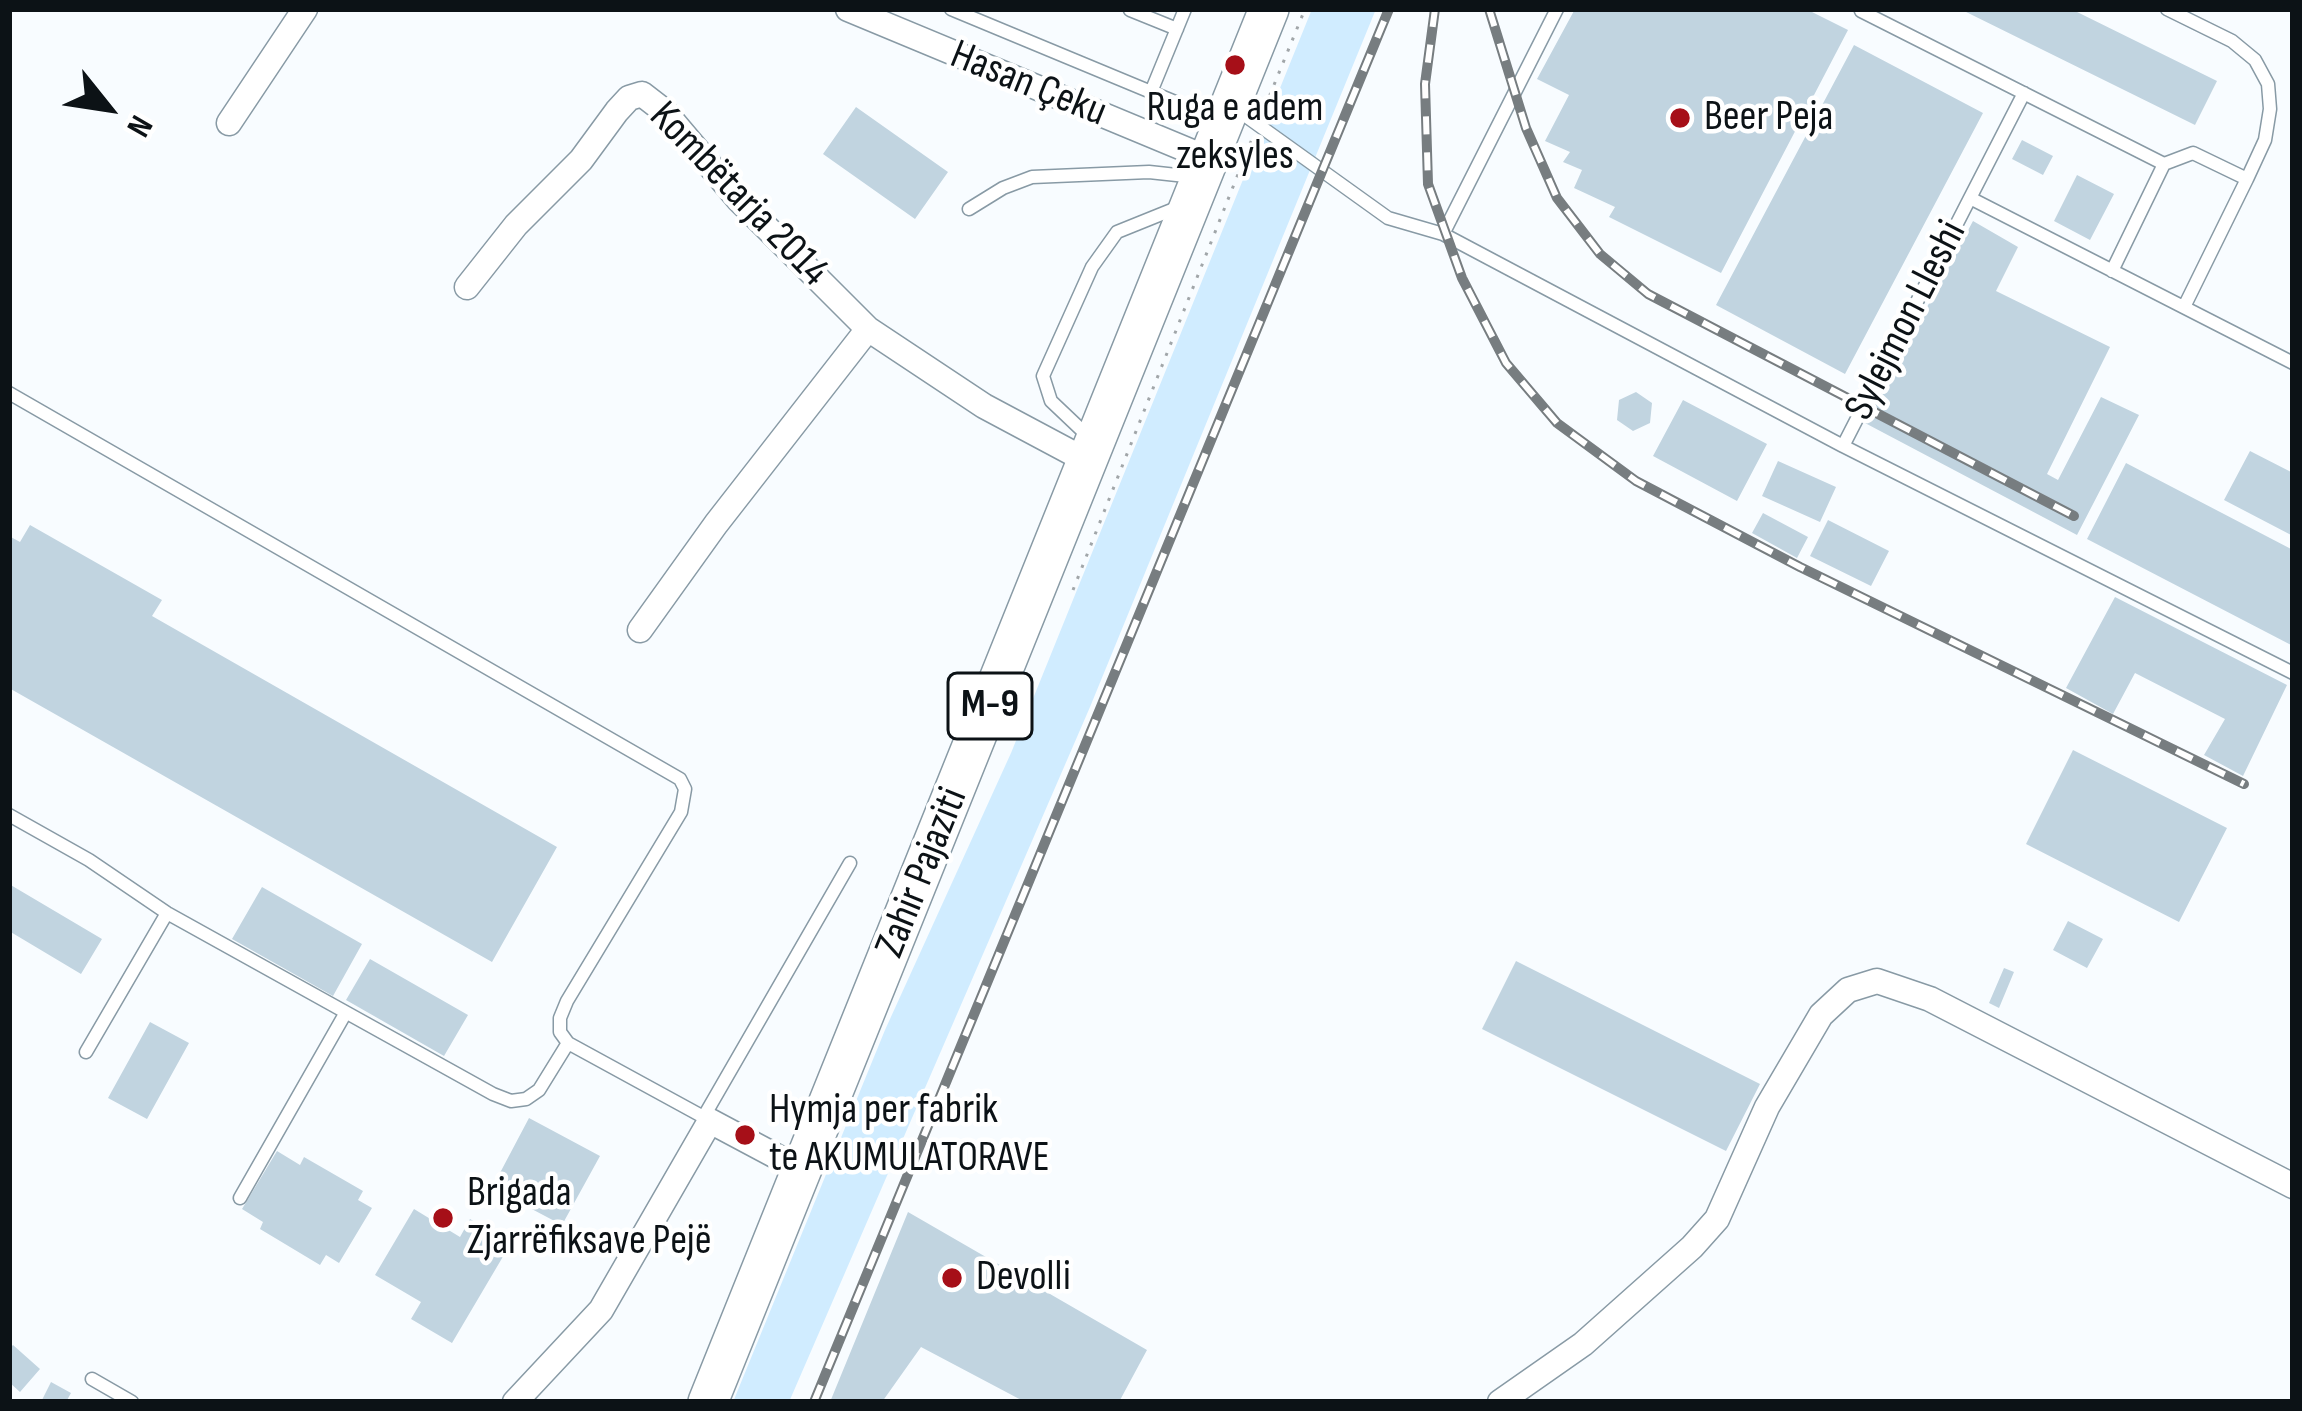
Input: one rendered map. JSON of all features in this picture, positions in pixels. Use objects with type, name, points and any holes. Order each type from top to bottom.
[{"type":"main road","name":"Zahir Pajaziti","points":[[708,1402],[1093,453],[1224,146],[1269,9]]},
{"type":"street","points":[[229,123],[305,9]]},
{"type":"street","name":"Hasan Çeku","points":[[848,9],[1224,146]]},
{"type":"street","name":"Kombëtarja 2014","points":[[467,287],[516,225],[581,160],[617,111],[629,98],[642,94],[664,111],[740,200],[868,329],[984,406],[1093,453]]},
{"type":"street","points":[[640,630],[868,329]]},
{"type":"street","points":[[1500,1402],[1583,1344],[1717,1219],[1767,1107],[1821,1015],[1848,990],[1877,981],[1930,999],[2293,1186]]},
{"type":"street","points":[[518,1398],[601,1310],[707,1119],[802,1170]]},
{"type":"lane","points":[[951,9],[1151,92],[1224,146],[1388,218],[1443,234],[1844,446]]},
{"type":"lane","points":[[1151,92],[1185,9]]},
{"type":"lane","points":[[1443,234],[1557,9]]},
{"type":"lane","points":[[2168,9],[2232,41],[2255,60],[2269,84],[2264,140],[2184,307]]},
{"type":"lane","points":[[1130,10],[1177,29]]},
{"type":"lane","points":[[1861,11],[2164,164]]},
{"type":"lane","points":[[1970,198],[2024,93]]},
{"type":"lane","points":[[969,209],[1003,188],[1032,178],[1149,172],[1224,146]]},
{"type":"lane","points":[[1093,453],[1051,401],[1043,376],[1092,267],[1117,232],[1150,215],[1224,146]]},
{"type":"lane","points":[[2112,271],[2164,164],[2193,153],[2247,179]]},
{"type":"lane","name":"Sylejmon Lleshi","points":[[2293,363],[1970,198],[1844,446],[2293,674]]},
{"type":"lane","points":[[9,393],[680,779],[685,789],[681,812],[560,1018],[560,1032],[568,1043],[707,1119],[850,863]]},
{"type":"lane","points":[[9,815],[89,860],[167,913],[346,1015],[511,1101],[526,1099],[539,1090],[568,1043]]},
{"type":"lane","points":[[86,1052],[167,913]]},
{"type":"lane","points":[[241,1198],[346,1015]]},
{"type":"lane","points":[[92,1379],[132,1402]]},
{"type":"path","points":[[1073,590],[1224,146],[1305,9]]},
{"type":"shaded area","points":[[1312,9],[1376,9],[1090,707],[789,1402],[733,1402],[885,1030],[1011,753]]},
{"type":"building","name":"Beer Peja","points":[[1575,9],[1806,9],[1848,30],[1721,273],[1609,217],[1615,207],[1574,188],[1582,170],[1563,162],[1570,152],[1545,141],[1569,95],[1537,79]]},
{"type":"building","points":[[1960,9],[2071,9],[2217,81],[2195,125]]},
{"type":"building","points":[[1854,45],[1983,113],[1845,374],[1716,305]]},
{"type":"building","points":[[856,107],[948,172],[915,219],[823,154]]},
{"type":"building","points":[[2022,140],[2053,156],[2043,175],[2012,159]]},
{"type":"building","points":[[2077,175],[2114,194],[2090,240],[2054,221]]},
{"type":"building","points":[[1973,221],[2018,247],[1996,291],[2110,347],[2047,474],[2058,480],[2101,397],[2139,415],[2077,535],[1865,423]]},
{"type":"building","points":[[1636,392],[1652,403],[1650,423],[1633,431],[1617,420],[1619,400]]},
{"type":"building","points":[[1683,400],[1767,444],[1737,501],[1653,456]]},
{"type":"building","points":[[2250,451],[2293,473],[2293,536],[2224,500]]},
{"type":"building","points":[[1778,461],[1836,487],[1820,522],[1762,496]]},
{"type":"building","points":[[2126,463],[2293,550],[2293,646],[2087,539]]},
{"type":"building","points":[[1763,513],[1808,537],[1797,558],[1752,533]]},
{"type":"building","points":[[1828,520],[1889,551],[1871,586],[1810,556]]},
{"type":"building","points":[[30,525],[162,600],[152,616],[557,847],[492,962],[9,688],[9,536],[20,542]]},
{"type":"building","points":[[2115,597],[2287,685],[2243,776],[2204,755],[2225,719],[2135,673],[2113,714],[2066,688]]},
{"type":"building","points":[[2073,750],[2227,828],[2179,922],[2026,844]]},
{"type":"building","points":[[9,884],[102,939],[81,974],[9,931]]},
{"type":"building","points":[[262,887],[362,944],[333,996],[232,939]]},
{"type":"building","points":[[2068,921],[2103,939],[2087,968],[2053,950]]},
{"type":"building","points":[[370,959],[468,1015],[444,1056],[346,1000]]},
{"type":"building","points":[[1516,961],[1760,1084],[1726,1151],[1482,1029]]},
{"type":"building","points":[[2004,968],[2014,972],[1999,1008],[1989,1003]]},
{"type":"building","points":[[150,1022],[189,1043],[147,1119],[108,1098]]},
{"type":"building","points":[[529,1118],[600,1156],[562,1225],[492,1188]]},
{"type":"building","points":[[277,1151],[300,1165],[304,1157],[363,1191],[358,1200],[372,1208],[339,1263],[326,1255],[320,1265],[260,1229],[263,1222],[242,1209]]},
{"type":"building","points":[[414,1209],[460,1237],[470,1219],[511,1243],[452,1343],[411,1319],[421,1302],[375,1275]]},
{"type":"building","name":"Devolli","points":[[908,1212],[1147,1350],[1119,1402],[1025,1402],[921,1347],[882,1402],[830,1402]]},
{"type":"building","points":[[13,1345],[40,1369],[20,1392],[9,1382]]},
{"type":"building","points":[[51,1382],[71,1393],[66,1402],[41,1402]]},
{"type":"railway","points":[[814,1402],[1389,9]]},
{"type":"railway","points":[[1435,9],[1425,84],[1428,184],[1462,278],[1506,363],[1557,423],[1636,481],[1800,567],[2244,784]]},
{"type":"railway","points":[[1489,9],[1526,128],[1557,198],[1600,254],[1648,294],[2074,516]]},
{"type":"place","name":"Ruga e adem zeksyles","points":[[1235,65]]},
{"type":"place","name":"Beer Peja","points":[[1680,118]]},
{"type":"place","name":"Hymja per fabrik te AKUMULATORAVE","points":[[745,1135]]},
{"type":"place","name":"Brigada Zjarrëfiksave Pejë","points":[[443,1218]]},
{"type":"place","name":"Devolli","points":[[952,1278]]}]
